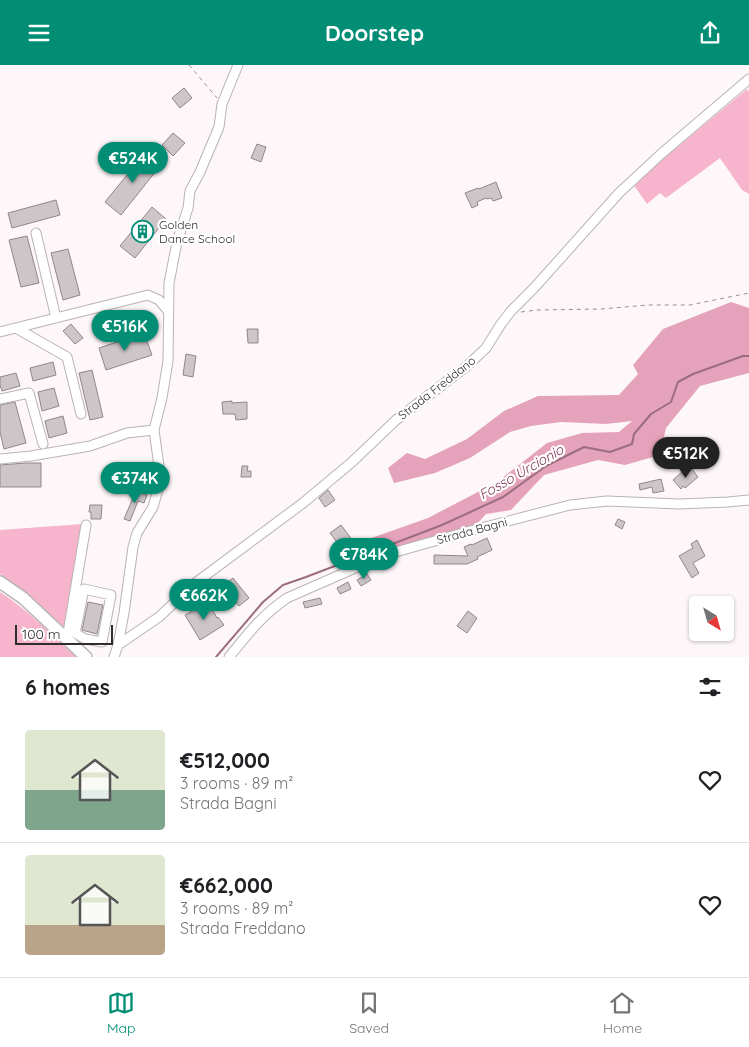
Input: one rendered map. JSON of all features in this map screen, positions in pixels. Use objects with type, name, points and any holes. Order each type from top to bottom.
[{"type":"main road","points":[[0,582],[23,598],[83,654]]},
{"type":"street","points":[[114,657],[124,613],[133,547],[137,533],[153,507],[159,486],[159,466],[154,430],[168,361],[169,283],[177,242],[188,208],[190,191],[219,127],[222,105],[238,65]]},
{"type":"street","name":"Strada Freddano","points":[[118,645],[159,617],[194,584],[303,503],[396,420],[467,366],[486,348],[511,311],[619,193],[661,154],[749,79]]},
{"type":"street","points":[[36,233],[56,318]]},
{"type":"street","points":[[0,332],[148,295],[159,300],[168,311]]},
{"type":"street","points":[[16,328],[67,357],[81,414]]},
{"type":"street","points":[[0,399],[28,393],[44,444]]},
{"type":"street","points":[[0,459],[90,446],[127,433],[154,430]]},
{"type":"street","name":"Strada Bagni","points":[[229,657],[259,621],[287,598],[385,555],[478,529],[579,504],[607,501],[679,504],[749,500]]},
{"type":"street","points":[[67,639],[86,525]]},
{"type":"street","points":[[84,589],[111,595],[102,642],[85,639],[75,633],[84,589]]},
{"type":"street","points":[[83,654],[85,639]]},
{"type":"path","points":[[189,65],[222,105]]},
{"type":"path","points":[[511,311],[516,313],[537,310],[690,305],[749,293]]},
{"type":"shaded area","points":[[747,89],[749,92],[749,194],[742,190],[720,158],[666,198],[660,193],[647,204],[633,184]]},
{"type":"shaded area","points":[[731,302],[749,308],[749,373],[700,386],[666,428],[660,455],[625,465],[598,460],[544,475],[511,510],[486,514],[476,525],[388,550],[363,541],[428,518],[497,482],[547,443],[582,433],[619,432],[632,421],[606,424],[561,422],[531,426],[510,432],[470,458],[435,473],[394,483],[388,468],[407,453],[425,459],[467,439],[504,411],[538,396],[619,395],[638,374],[633,365],[663,329]]},
{"type":"shaded area","points":[[83,524],[65,629],[27,593],[0,574],[0,530]]},
{"type":"shaded area","points":[[0,592],[30,615],[76,657],[0,657]]},
{"type":"building","points":[[184,88],[192,98],[180,108],[172,98]]},
{"type":"building","points":[[173,133],[185,143],[173,156],[162,145]]},
{"type":"building","points":[[257,144],[266,147],[261,162],[251,158]]},
{"type":"building","points":[[145,153],[160,166],[121,215],[105,202]]},
{"type":"building","points":[[496,182],[502,198],[493,201],[491,198],[486,198],[477,202],[478,205],[472,208],[465,193]]},
{"type":"building","points":[[56,200],[60,215],[12,228],[8,213]]},
{"type":"building","name":"Golden Dance School","points":[[152,207],[166,219],[135,258],[120,246]]},
{"type":"building","points":[[27,236],[39,283],[21,287],[9,240]]},
{"type":"building","points":[[68,249],[80,295],[63,300],[51,253]]},
{"type":"building","points":[[71,324],[83,338],[75,344],[63,331]]},
{"type":"building","points":[[247,329],[258,329],[258,343],[248,343]]},
{"type":"building","points":[[144,333],[152,355],[106,370],[99,348]]},
{"type":"building","points":[[186,354],[196,356],[193,377],[183,375]]},
{"type":"building","points":[[53,362],[56,375],[33,381],[30,368]]},
{"type":"building","points":[[92,370],[103,417],[90,420],[79,373]]},
{"type":"building","points":[[16,373],[20,386],[2,391],[0,377]]},
{"type":"building","points":[[54,388],[59,406],[42,411],[38,392]]},
{"type":"building","points":[[232,401],[232,403],[247,402],[247,419],[236,420],[235,414],[223,414],[222,402]]},
{"type":"building","points":[[15,402],[26,443],[4,449],[0,432],[0,405]]},
{"type":"building","points":[[63,416],[67,433],[49,438],[45,421]]},
{"type":"building","points":[[41,463],[41,487],[0,487],[0,465]]},
{"type":"building","points":[[242,466],[248,466],[247,471],[251,471],[251,477],[241,477]]},
{"type":"building","points":[[692,469],[698,477],[681,489],[673,480],[682,472],[684,475]]},
{"type":"building","points":[[661,479],[664,491],[653,493],[652,487],[640,490],[639,484]]},
{"type":"building","points":[[328,490],[335,500],[325,507],[319,498]]},
{"type":"building","points":[[136,491],[147,495],[144,503],[138,501],[130,521],[124,519]]},
{"type":"building","points":[[90,505],[102,505],[101,519],[91,519]]},
{"type":"building","points":[[618,519],[625,522],[622,529],[615,525]]},
{"type":"building","points":[[341,525],[353,541],[342,549],[330,533]]},
{"type":"building","points":[[487,538],[492,550],[477,557],[478,559],[467,564],[434,564],[434,555],[468,556],[464,547]]},
{"type":"building","points":[[697,540],[705,556],[693,563],[699,573],[692,578],[679,556],[693,548],[691,544]]},
{"type":"building","points":[[367,574],[371,580],[361,586],[357,580]]},
{"type":"building","points":[[233,578],[249,598],[239,606],[222,586]]},
{"type":"building","points":[[216,582],[221,589],[212,594],[208,587]]},
{"type":"building","points":[[348,582],[351,589],[340,594],[337,588]]},
{"type":"building","points":[[320,598],[322,604],[305,608],[303,602]]},
{"type":"building","points":[[88,602],[103,605],[97,634],[82,630]]},
{"type":"building","points":[[208,602],[217,618],[224,625],[200,640],[185,615]]},
{"type":"building","points":[[468,611],[477,618],[467,633],[457,626]]},
{"type":"waterway","name":"Fosso Urcionio","points":[[216,657],[263,602],[283,585],[442,525],[503,497],[546,466],[584,447],[610,452],[632,444],[634,434],[651,414],[671,402],[678,382],[693,374],[743,356],[749,356]]},
{"type":"place","name":"Golden Dance School","points":[[143,232]]}]
